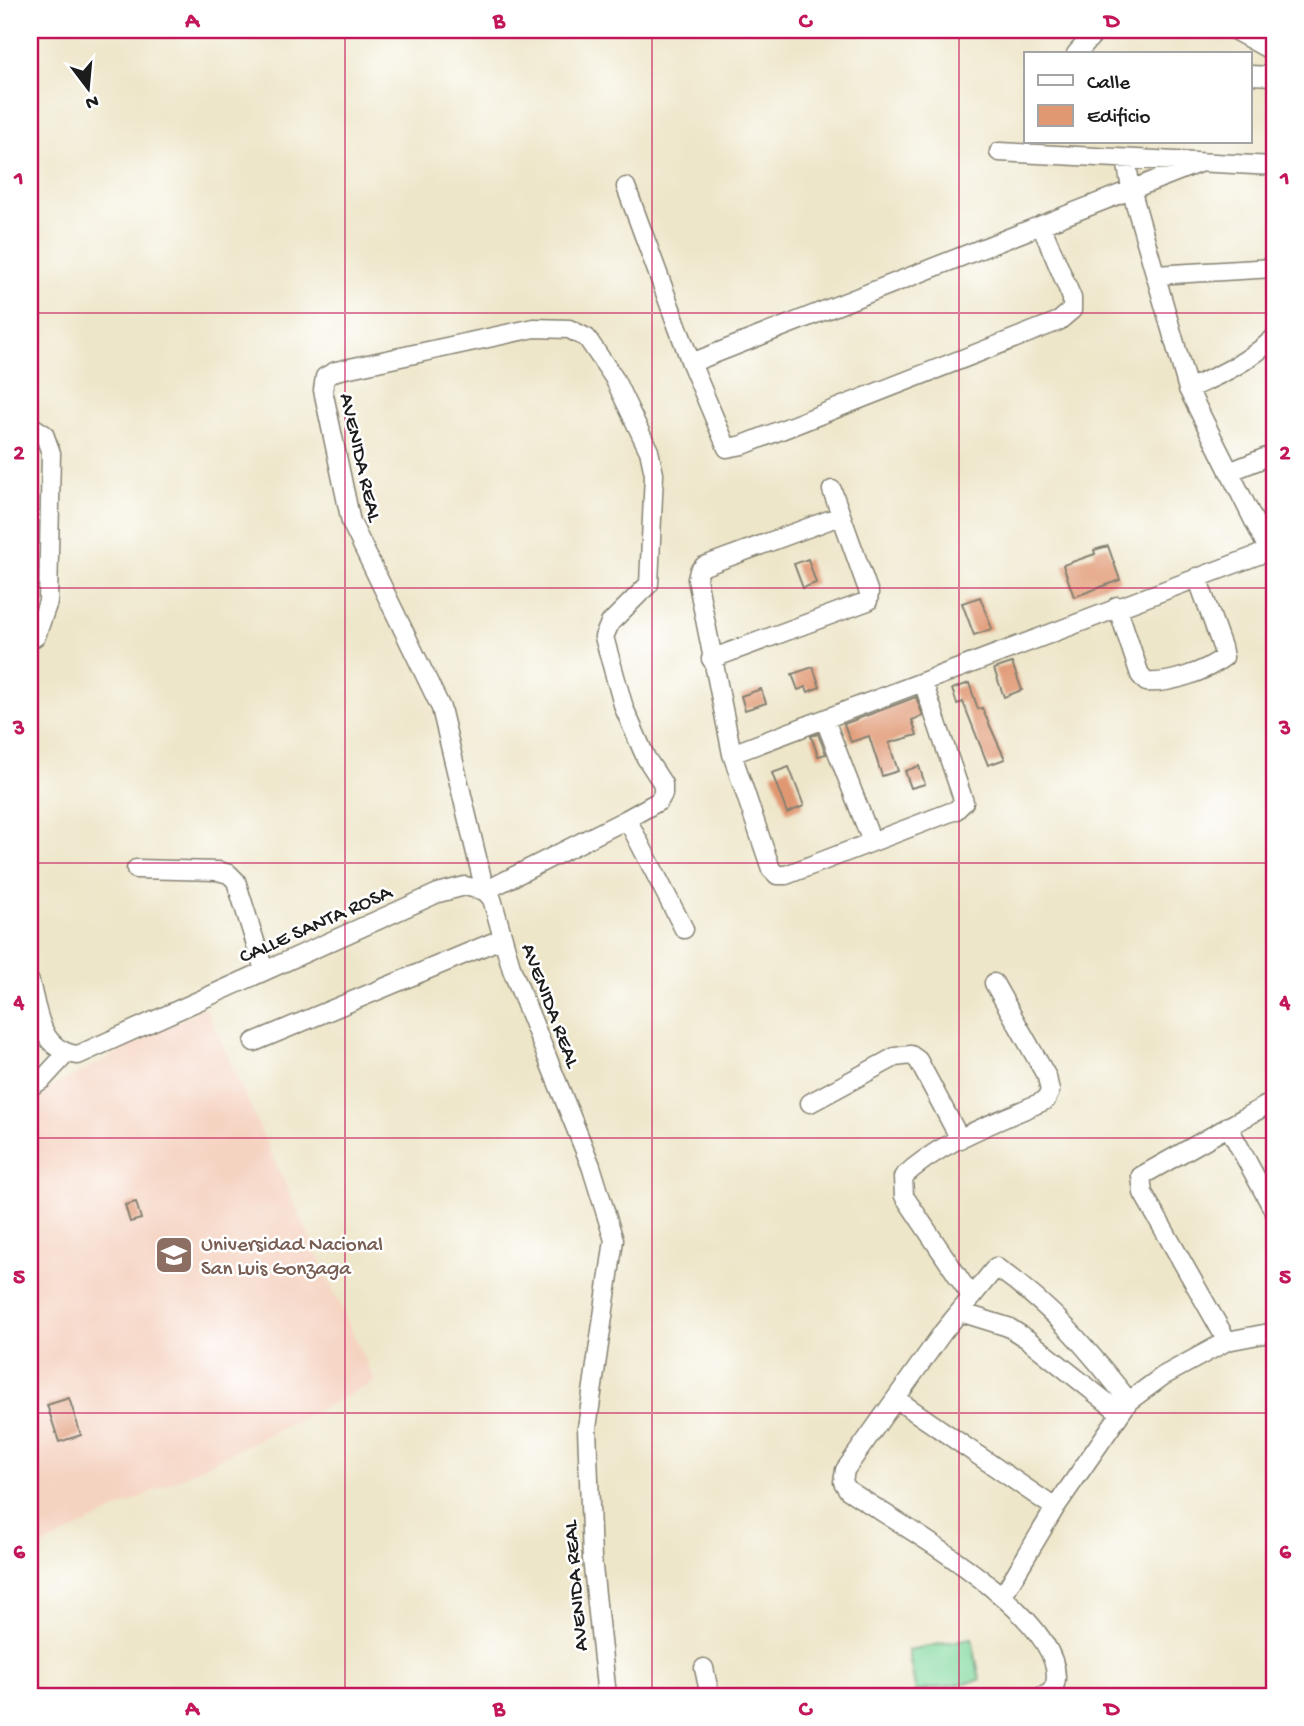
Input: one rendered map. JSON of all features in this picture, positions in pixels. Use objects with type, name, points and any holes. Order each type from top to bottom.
[{"type":"street","points":[[1078,52],[1097,30]]},
{"type":"street","points":[[1234,30],[1274,52]]},
{"type":"street","points":[[1252,75],[1274,76]]},
{"type":"street","points":[[999,152],[1035,148],[1126,159],[1274,166]]},
{"type":"street","points":[[732,754],[1117,606],[1272,550],[1188,389],[1131,189],[1126,159]]},
{"type":"street","points":[[691,363],[1199,163]]},
{"type":"street","points":[[626,187],[691,363],[727,448],[743,445],[1059,321],[1072,310],[1072,298],[1041,225]]},
{"type":"street","points":[[1155,275],[1274,268]]},
{"type":"street","name":"CALLE SANTA ROSA","points":[[66,1054],[78,1055],[438,893],[465,886],[485,891],[627,819],[659,801],[663,794],[663,784],[646,758],[624,708],[604,637],[610,622],[649,584],[654,474],[649,451],[614,378],[587,338],[569,329],[534,328],[348,368]]},
{"type":"street","points":[[1188,389],[1227,372],[1256,354],[1274,338]]},
{"type":"street","name":"AVENIDA REAL","points":[[348,368],[325,377],[323,390],[351,522],[441,708],[485,891],[492,900],[501,939],[591,1166],[614,1240],[587,1428],[592,1558],[607,1696]]},
{"type":"street","points":[[30,425],[44,434],[51,453],[48,602],[36,636],[30,640]]},
{"type":"street","points":[[1229,472],[1274,454]]},
{"type":"street","points":[[711,659],[868,601],[869,593],[832,490]]},
{"type":"street","points":[[840,516],[756,545],[699,570],[697,579],[732,754],[771,869],[777,875],[786,875],[956,810],[964,802],[923,682]]},
{"type":"street","points":[[1117,606],[1140,675],[1146,682],[1160,683],[1204,668],[1224,657],[1197,577]]},
{"type":"street","points":[[825,720],[872,842]]},
{"type":"street","points":[[627,819],[684,929]]},
{"type":"street","points":[[136,869],[218,871],[229,874],[236,881],[264,970]]},
{"type":"street","points":[[254,1042],[501,939]]},
{"type":"street","points":[[30,982],[45,1037],[54,1048],[66,1054],[43,1079],[30,1087]]},
{"type":"street","points":[[971,1296],[904,1196],[903,1177],[915,1166],[960,1139],[1046,1100],[1050,1091],[1047,1077],[994,983]]},
{"type":"street","points":[[810,1103],[895,1057],[911,1055],[918,1060],[960,1139]]},
{"type":"street","points":[[1227,1341],[1143,1193],[1141,1176],[1274,1101]]},
{"type":"street","points":[[1228,1126],[1274,1211]]},
{"type":"street","points":[[1042,1696],[1047,1695],[1055,1686],[1054,1659],[1032,1623],[1003,1595],[848,1490],[843,1482],[845,1469],[971,1296],[996,1267],[1036,1295],[1070,1328],[1124,1406]]},
{"type":"street","points":[[960,1312],[1007,1327],[1124,1406]]},
{"type":"street","points":[[1003,1595],[1055,1508],[1124,1406],[1163,1376],[1227,1341],[1274,1332]]},
{"type":"street","points":[[896,1399],[1055,1508]]},
{"type":"street","points":[[704,1668],[710,1696]]},
{"type":"shaded area","name":"Universidad Nacional San Luis Gonzaga","points":[[205,1007],[375,1382],[30,1552],[30,1099]]},
{"type":"green space","points":[[972,1638],[980,1680],[916,1692],[908,1650]]},
{"type":"building","points":[[1108,546],[1120,580],[1074,597],[1063,565],[1095,554],[1094,550]]},
{"type":"building","points":[[808,559],[816,583],[803,588],[794,564]]},
{"type":"building","points":[[980,597],[992,629],[974,635],[962,603]]},
{"type":"building","points":[[1012,663],[1022,690],[1004,697],[994,669]]},
{"type":"building","points":[[813,667],[820,687],[808,692],[806,687],[798,690],[792,674]]},
{"type":"building","points":[[969,683],[978,709],[982,708],[1005,759],[988,765],[963,702],[957,704],[952,689]]},
{"type":"building","points":[[761,689],[766,703],[745,710],[741,696]]},
{"type":"building","points":[[916,697],[923,716],[912,720],[917,735],[889,743],[898,771],[882,776],[869,736],[851,742],[844,724]]},
{"type":"building","points":[[818,734],[826,754],[818,756],[811,736]]},
{"type":"building","points":[[919,766],[925,784],[911,788],[905,771]]},
{"type":"building","points":[[789,767],[804,806],[787,813],[772,773]]},
{"type":"building","points":[[136,1202],[141,1219],[130,1222],[125,1205]]},
{"type":"building","points":[[69,1398],[81,1435],[59,1442],[47,1405]]},
{"type":"place","name":"Universidad Nacional San Luis Gonzaga","points":[[174,1255]]}]
